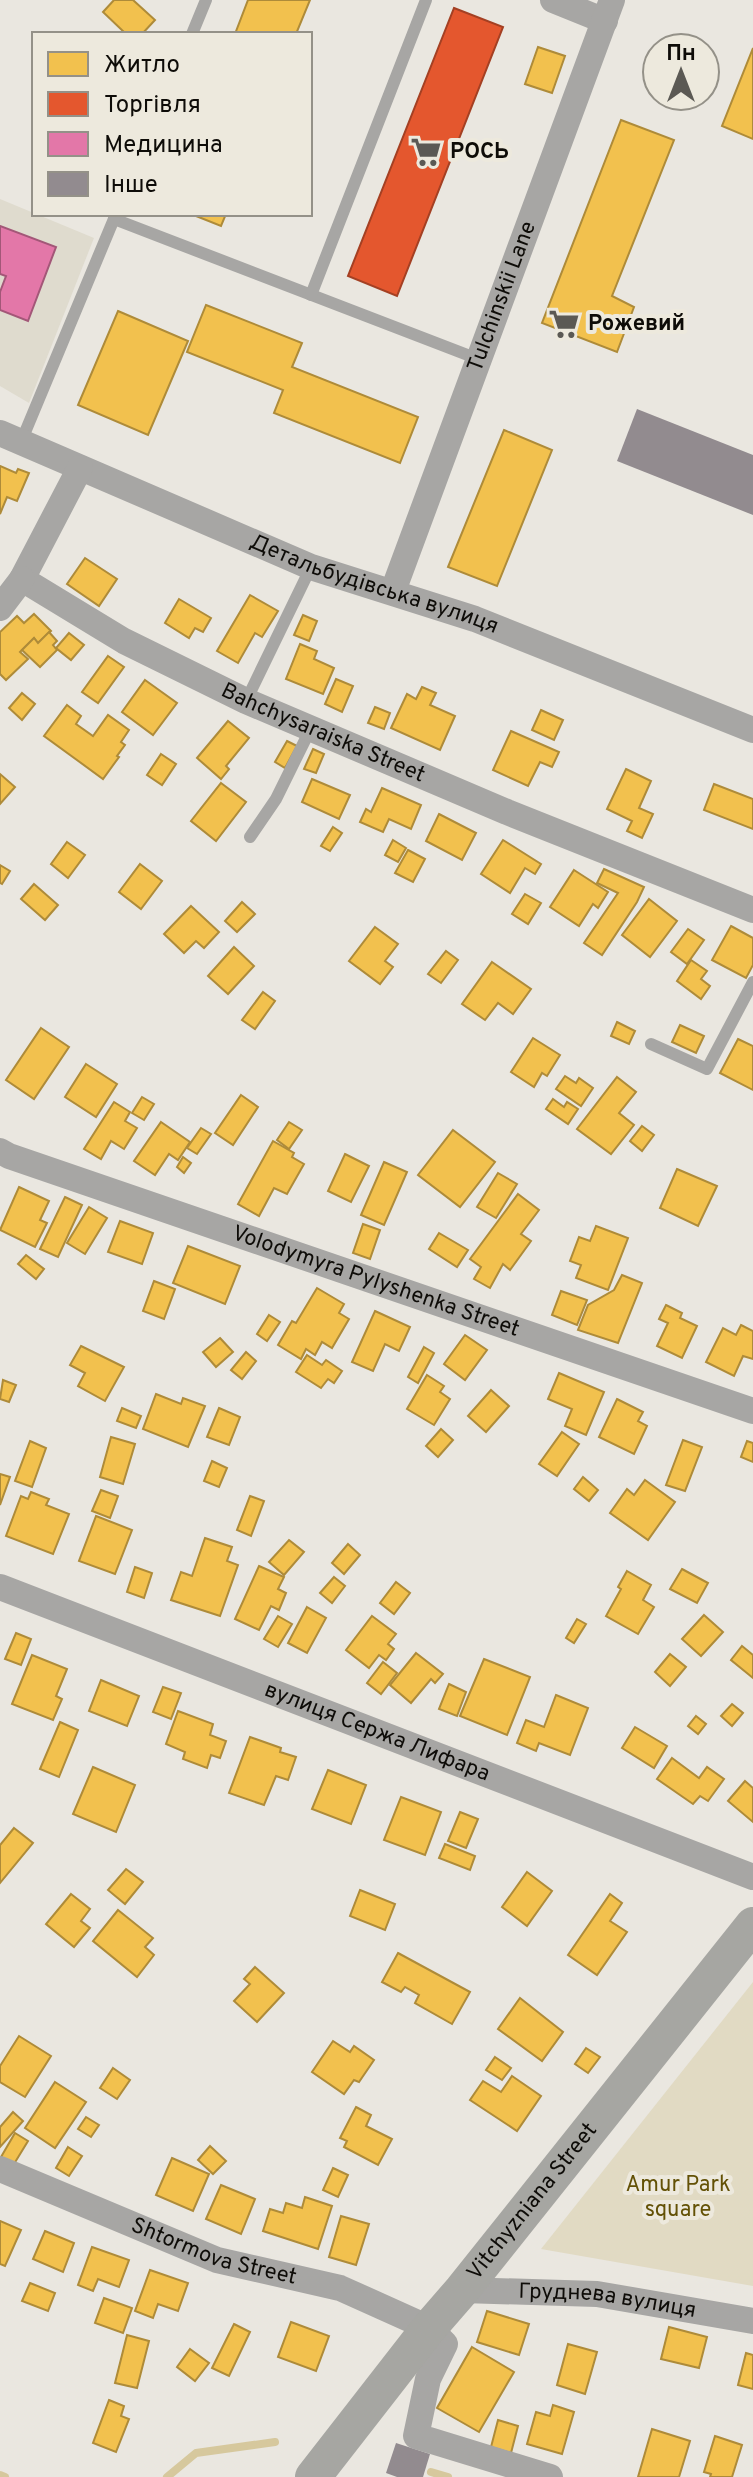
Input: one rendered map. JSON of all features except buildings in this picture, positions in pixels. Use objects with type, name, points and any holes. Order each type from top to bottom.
[{"type":"street","points":[[553,0],[608,10]]},
{"type":"street","name":"Tulchinskii Lane","points":[[393,591],[608,10]]},
{"type":"street","name":"Детальбудівська вулиця","points":[[10,437],[311,567],[475,619],[753,730]]},
{"type":"street","points":[[0,608],[22,579],[80,468]]},
{"type":"street","name":"Bahchysaraiska Street","points":[[22,579],[124,641],[246,701],[507,812],[753,910]]},
{"type":"street","name":"Volodymyra Pylyshenka Street","points":[[0,1151],[753,1411]]},
{"type":"street","name":"вулиця Сержа Лифара","points":[[0,1587],[753,1877]]},
{"type":"street","name":"Vitchyzniana Street","points":[[313,2477],[753,1925]]},
{"type":"street","name":"Shtormova Street","points":[[0,2169],[217,2260],[340,2288],[429,2328]]},
{"type":"street","name":"Груднева вулиця","points":[[462,2290],[597,2294],[753,2321]]},
{"type":"street","points":[[429,2328],[445,2344],[428,2379],[416,2436],[550,2477]]},
{"type":"lane","points":[[193,32],[206,0]]},
{"type":"lane","points":[[311,295],[426,0]]},
{"type":"lane","points":[[10,437],[115,217],[478,359]]},
{"type":"lane","points":[[246,701],[311,567]]},
{"type":"lane","points":[[250,837],[276,799],[311,728]]},
{"type":"lane","points":[[651,1044],[707,1069],[753,982]]},
{"type":"shaded area","points":[[0,199],[32,212],[32,216],[41,216],[94,238],[29,403],[0,386]]},
{"type":"green space","name":"Amur Park square","points":[[753,1982],[753,2286],[541,2249]]},
{"type":"waterway","points":[[167,2477],[196,2453],[275,2442]]},
{"type":"waterway","points":[[431,2472],[448,2477]]},
{"type":"waterway","points":[[0,2475],[5,2477]]},
{"type":"place","name":"РОСЬ","points":[[426,152]]},
{"type":"place","name":"Рожевий","points":[[564,324]]}]
